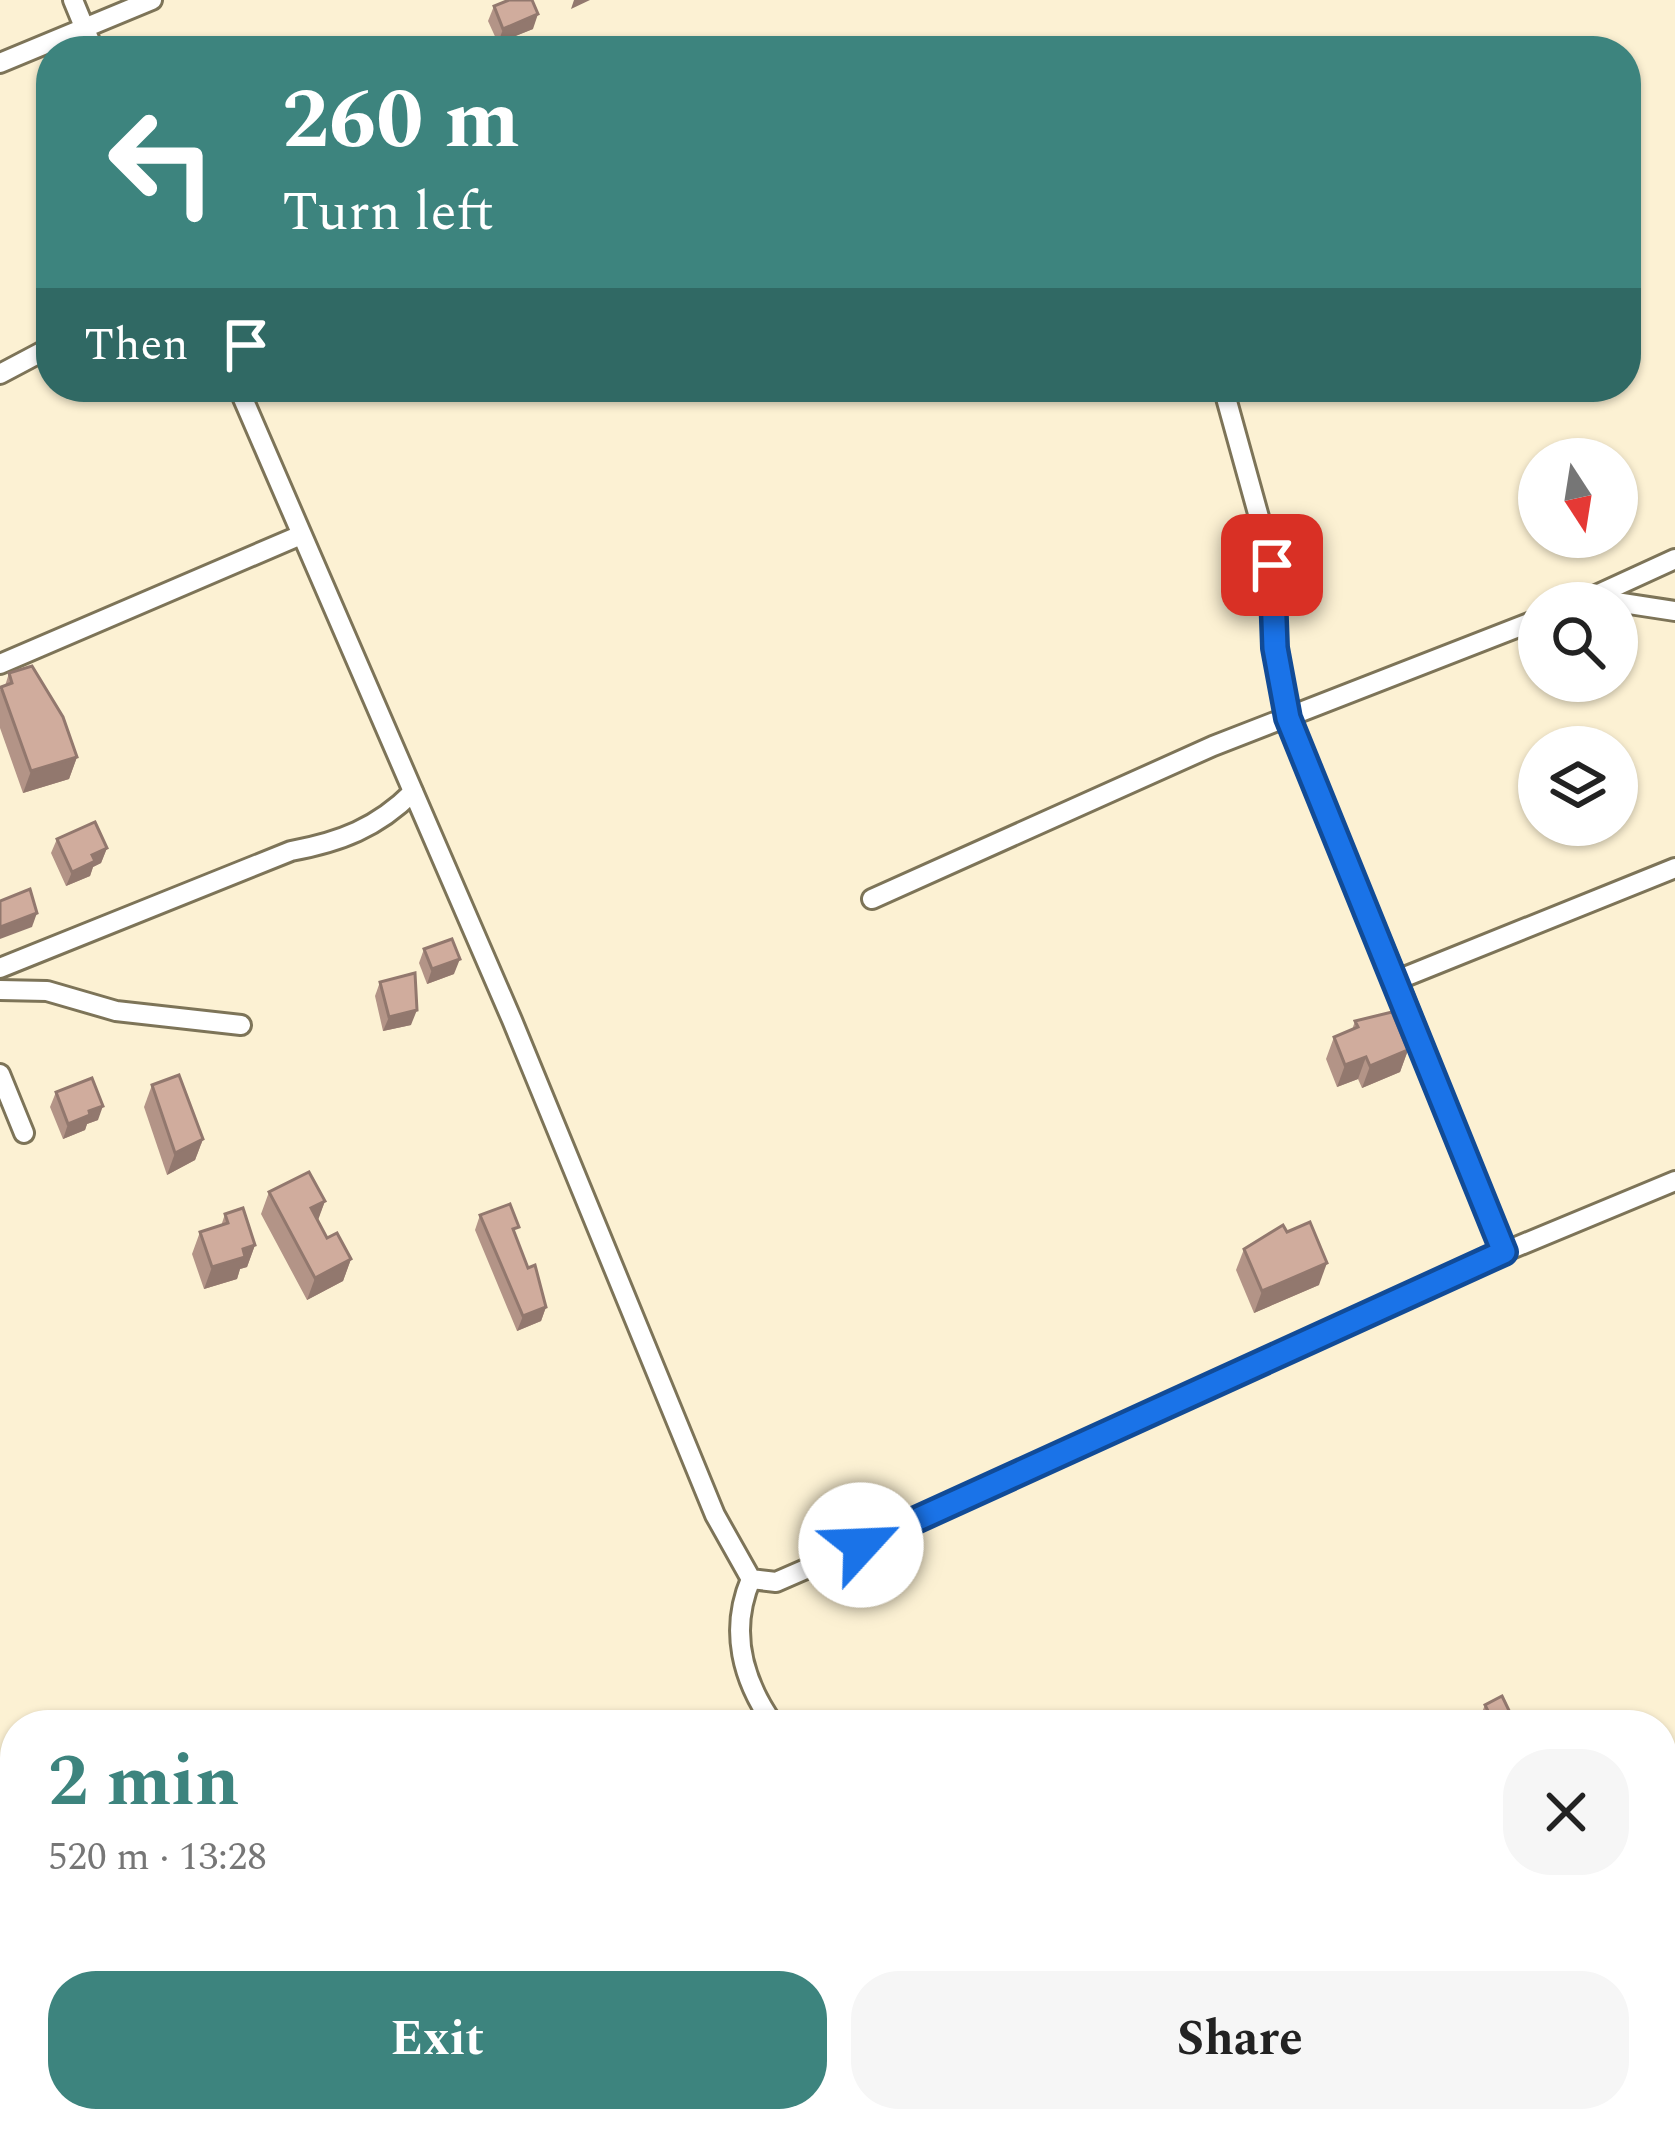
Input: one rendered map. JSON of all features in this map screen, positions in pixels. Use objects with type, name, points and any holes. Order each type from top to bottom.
[{"type":"street","points":[[73,0],[88,36]]},
{"type":"street","points":[[69,36],[152,0]]},
{"type":"street","points":[[4,65],[36,51]]},
{"type":"street","points":[[0,374],[36,355]]},
{"type":"street","points":[[244,402],[512,1020],[715,1515],[752,1579]]},
{"type":"street","points":[[1227,402],[1272,565],[1275,648],[1288,718],[1504,1252]]},
{"type":"street","points":[[0,664],[301,536]]},
{"type":"street","points":[[1626,582],[1675,559]]},
{"type":"street","points":[[1638,607],[1675,611]]},
{"type":"street","points":[[872,899],[1150,773],[1518,627]]},
{"type":"street","points":[[0,968],[291,851],[340,842],[391,814],[412,792]]},
{"type":"street","points":[[1397,980],[1675,868]]},
{"type":"street","points":[[0,990],[47,991],[116,1011],[241,1025]]},
{"type":"street","points":[[0,1074],[25,1133]]},
{"type":"street","points":[[752,1579],[776,1582],[1504,1252],[1675,1181]]},
{"type":"street","points":[[752,1579],[739,1608],[741,1649],[751,1693],[763,1710]]},
{"type":"building","points":[[532,0],[538,14],[503,29],[494,6]]},
{"type":"building","points":[[32,666],[63,717],[77,757],[31,771],[1,687],[12,683],[9,673]]},
{"type":"building","points":[[95,822],[107,848],[92,855],[95,861],[72,872],[57,839]]},
{"type":"building","points":[[30,889],[37,913],[0,927],[0,901]]},
{"type":"building","points":[[452,939],[460,959],[432,969],[424,949]]},
{"type":"building","points":[[415,973],[417,1010],[389,1017],[380,982]]},
{"type":"building","points":[[1392,1012],[1408,1050],[1370,1066],[1366,1057],[1345,1065],[1334,1037],[1358,1027],[1355,1021]]},
{"type":"building","points":[[179,1075],[203,1139],[175,1153],[152,1085]]},
{"type":"building","points":[[92,1078],[103,1106],[68,1124],[56,1092]]},
{"type":"building","points":[[309,1172],[325,1201],[311,1208],[327,1238],[337,1233],[351,1259],[315,1278],[269,1192]]},
{"type":"building","points":[[510,1204],[519,1227],[513,1229],[528,1268],[535,1265],[546,1307],[523,1316],[480,1215]]},
{"type":"building","points":[[243,1208],[255,1245],[243,1249],[245,1257],[212,1267],[200,1232],[228,1223],[225,1214]]},
{"type":"building","points":[[1310,1222],[1327,1263],[1262,1291],[1244,1249],[1283,1225],[1287,1232]]},
{"type":"building","points":[[1502,1696],[1509,1710],[1488,1710],[1485,1705]]},
{"type":"route","points":[[861,1545],[1504,1252],[1364,896],[1288,718],[1275,648],[1272,565]]}]
